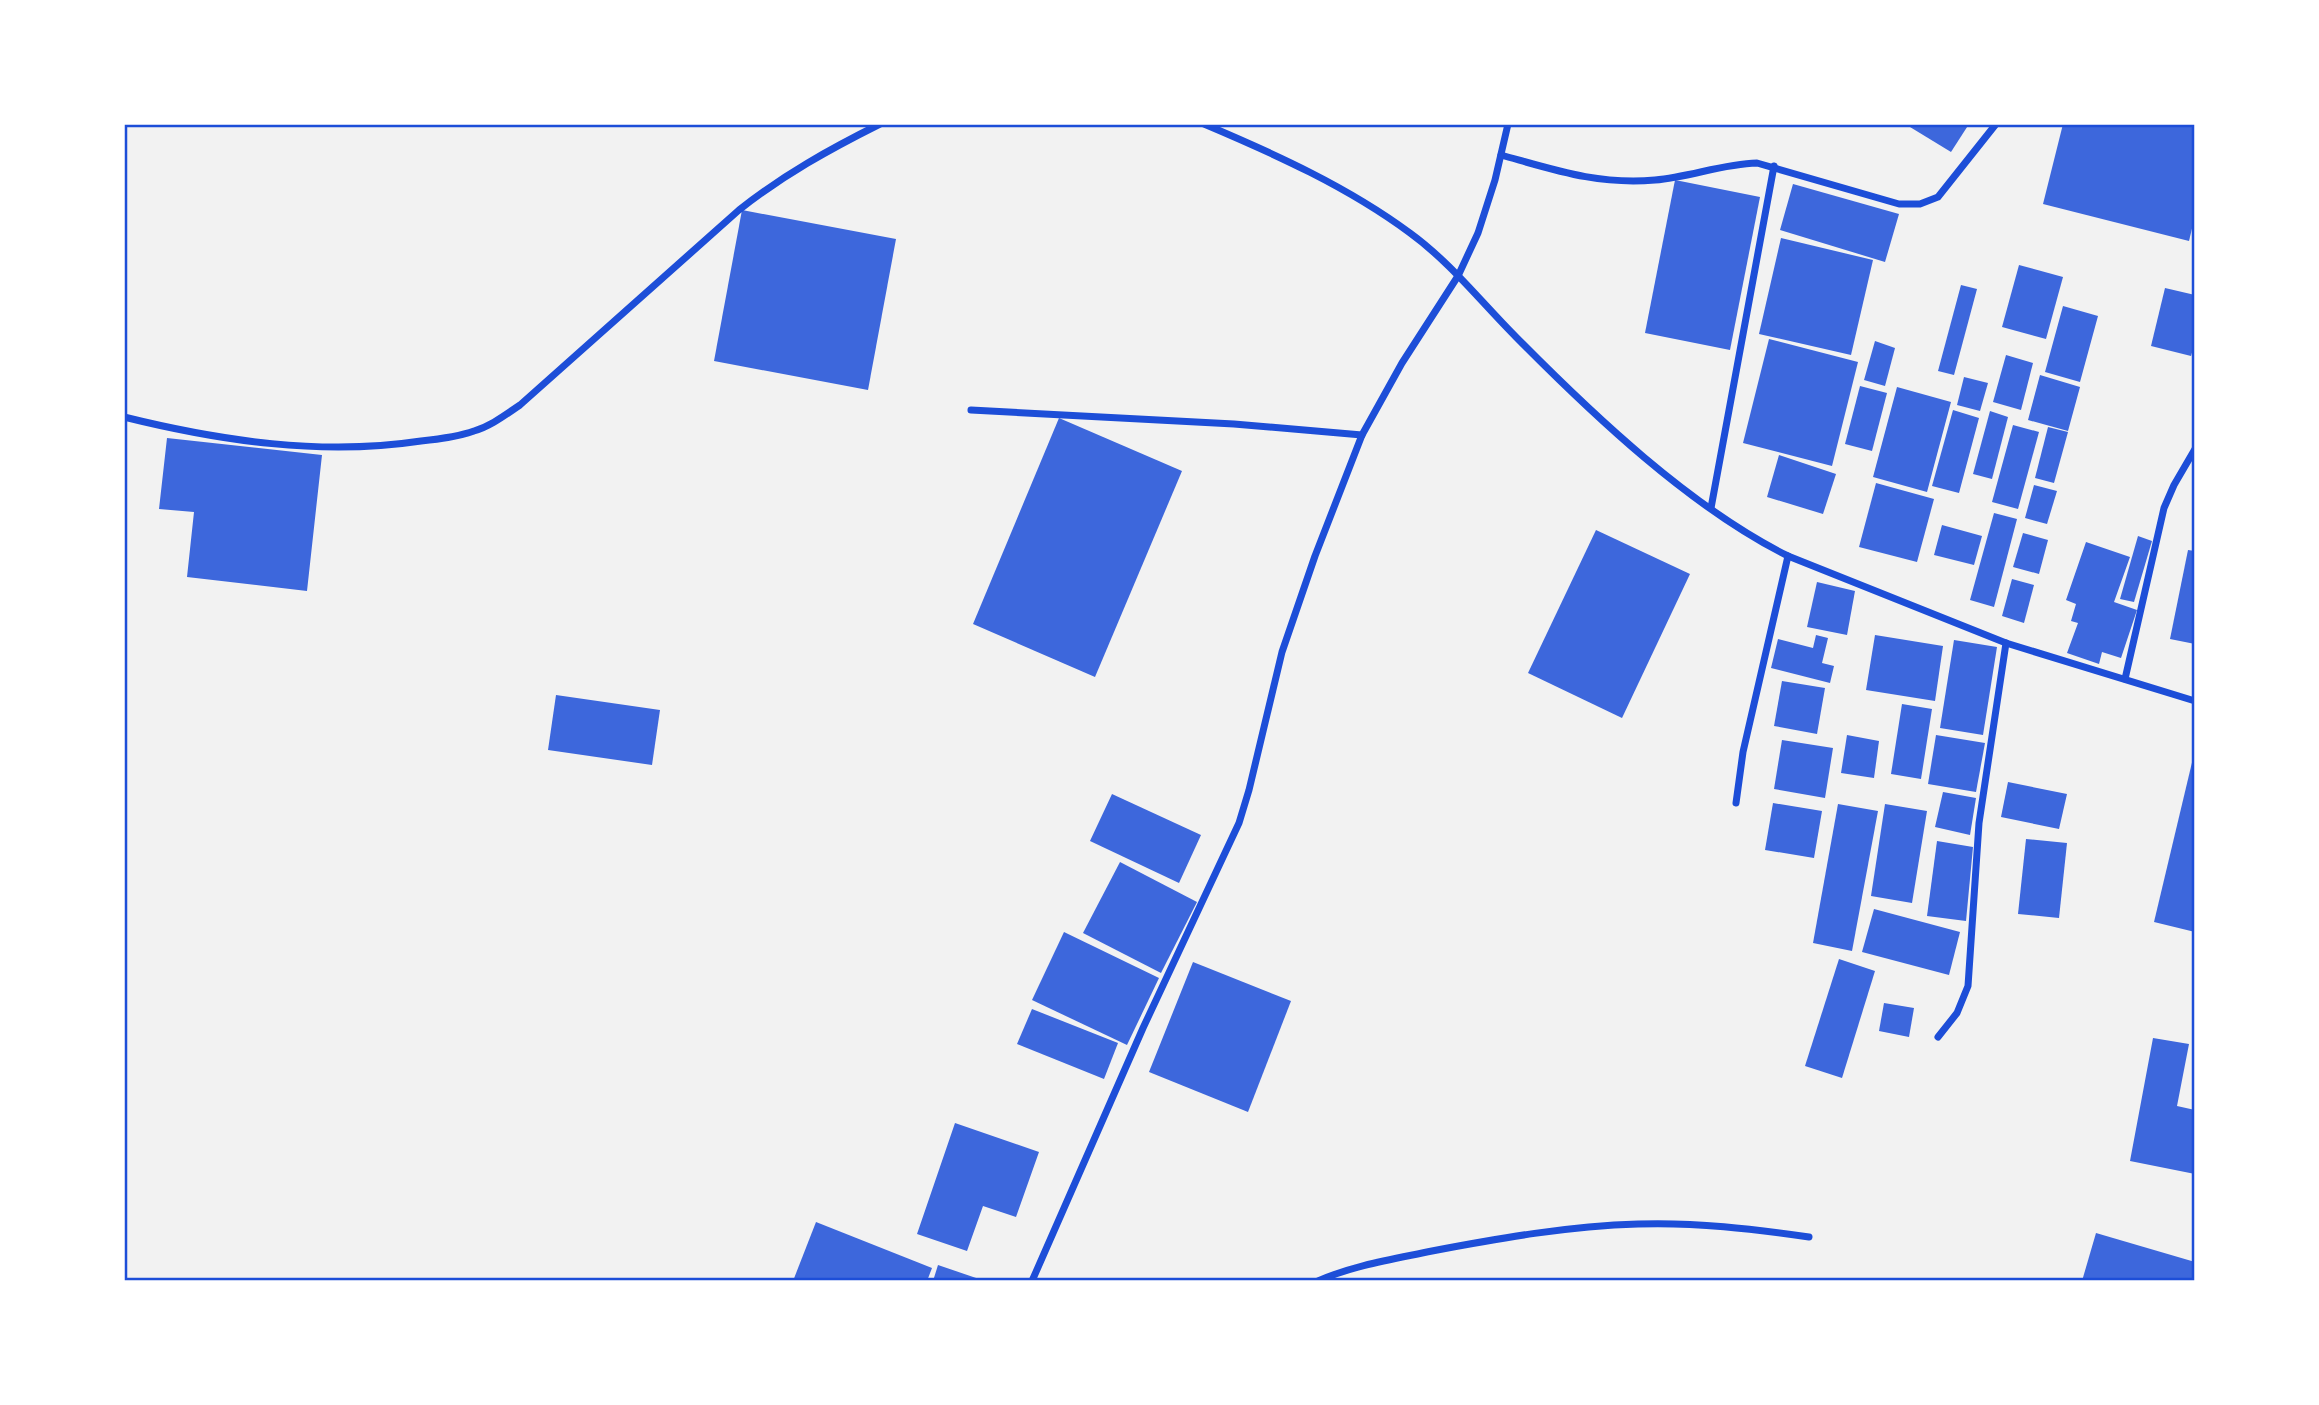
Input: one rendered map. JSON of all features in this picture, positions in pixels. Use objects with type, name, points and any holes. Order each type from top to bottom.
[{"type":"street","points":[[124,417],[262,444],[296,446],[395,445],[475,431],[496,422],[520,405],[767,187],[806,162],[880,124]]},
{"type":"street","points":[[1204,124],[1265,150],[1377,211],[1411,233],[1622,438],[1755,539],[1788,556],[2006,643],[2195,701]]},
{"type":"street","points":[[1032,1281],[1143,1028],[1239,823],[1282,652],[1297,604],[1362,435],[1402,363],[1458,276],[1488,208],[1508,124]]},
{"type":"street","points":[[1501,155],[1604,181],[1655,180],[1688,176],[1737,163],[1757,163],[1899,204],[1920,204],[1938,198],[1996,124]]},
{"type":"street","points":[[1711,508],[1774,166]]},
{"type":"street","points":[[971,410],[1234,424],[1362,435]]},
{"type":"street","points":[[2124,679],[2164,508],[2195,449]]},
{"type":"street","points":[[1736,803],[1742,752],[1788,556]]},
{"type":"street","points":[[1938,1037],[1957,1013],[1968,986],[1979,823],[2006,643]]},
{"type":"street","points":[[1318,1281],[1337,1272],[1399,1258],[1505,1237],[1567,1229],[1638,1224],[1700,1225],[1809,1237]]},
{"type":"building","points":[[1912,124],[1969,124],[1951,152],[1910,127]]},
{"type":"building","points":[[2063,124],[2195,125],[2195,216],[2189,241],[2043,204]]},
{"type":"building","points":[[1675,180],[1760,197],[1730,350],[1645,333]]},
{"type":"building","points":[[1793,184],[1899,214],[1885,262],[1780,230]]},
{"type":"building","points":[[742,210],[896,239],[868,390],[714,361]]},
{"type":"building","points":[[1781,238],[1873,260],[1851,355],[1759,334]]},
{"type":"building","points":[[2019,265],[2063,277],[2046,339],[2002,327]]},
{"type":"building","points":[[1961,285],[1977,289],[1954,375],[1938,371]]},
{"type":"building","points":[[2165,288],[2195,295],[2195,342],[2191,356],[2151,346]]},
{"type":"building","points":[[2063,306],[2098,316],[2080,382],[2045,372]]},
{"type":"building","points":[[1769,339],[1858,362],[1832,466],[1743,443]]},
{"type":"building","points":[[1875,341],[1895,348],[1885,386],[1864,380]]},
{"type":"building","points":[[2006,355],[2033,363],[2021,410],[1993,402]]},
{"type":"building","points":[[2040,375],[2080,387],[2068,431],[2028,420]]},
{"type":"building","points":[[1964,377],[1988,383],[1980,411],[1957,405]]},
{"type":"building","points":[[1860,386],[1887,393],[1872,451],[1845,444]]},
{"type":"building","points":[[1897,387],[1951,402],[1927,492],[1873,477]]},
{"type":"building","points":[[1953,410],[1979,418],[1959,493],[1932,486]]},
{"type":"building","points":[[1990,411],[2008,417],[1992,479],[1973,474]]},
{"type":"building","points":[[1059,418],[1182,471],[1095,677],[973,624]]},
{"type":"building","points":[[2013,425],[2039,432],[2018,509],[1992,502]]},
{"type":"building","points":[[2048,427],[2068,432],[2054,483],[2035,478]]},
{"type":"building","points":[[167,438],[322,455],[307,591],[187,577],[194,512],[159,509]]},
{"type":"building","points":[[1779,455],[1836,474],[1823,514],[1767,497]]},
{"type":"building","points":[[1876,483],[1934,499],[1917,562],[1859,547]]},
{"type":"building","points":[[2034,485],[2057,491],[2047,524],[2025,518]]},
{"type":"building","points":[[1994,513],[2017,519],[1994,607],[1970,600]]},
{"type":"building","points":[[1942,525],[1982,536],[1974,565],[1934,555]]},
{"type":"building","points":[[1596,530],[1690,574],[1622,718],[1528,673]]},
{"type":"building","points":[[2023,533],[2048,540],[2039,574],[2013,567]]},
{"type":"building","points":[[2138,536],[2152,541],[2134,602],[2120,599]]},
{"type":"building","points":[[2086,542],[2130,557],[2114,602],[2137,610],[2121,658],[2102,652],[2099,664],[2067,653],[2078,623],[2071,621],[2076,604],[2066,600]]},
{"type":"building","points":[[2188,550],[2195,551],[2195,644],[2170,639]]},
{"type":"building","points":[[2012,579],[2034,585],[2024,623],[2002,616]]},
{"type":"building","points":[[1817,582],[1855,591],[1847,635],[1807,627]]},
{"type":"building","points":[[1816,635],[1828,638],[1822,663],[1834,666],[1830,683],[1771,668],[1778,639],[1813,648]]},
{"type":"building","points":[[1875,635],[1943,646],[1935,701],[1866,690]]},
{"type":"building","points":[[1954,640],[1997,647],[1983,735],[1940,728]]},
{"type":"building","points":[[1782,681],[1825,688],[1817,734],[1774,726]]},
{"type":"building","points":[[556,695],[660,710],[652,765],[548,750]]},
{"type":"building","points":[[1902,704],[1932,709],[1921,779],[1891,774]]},
{"type":"building","points":[[1847,735],[1879,741],[1874,778],[1841,773]]},
{"type":"building","points":[[1936,735],[1985,743],[1976,792],[1928,784]]},
{"type":"building","points":[[1782,740],[1833,748],[1825,798],[1774,789]]},
{"type":"building","points":[[2195,754],[2195,932],[2154,922]]},
{"type":"building","points":[[2008,782],[2067,794],[2059,829],[2001,817]]},
{"type":"building","points":[[1943,792],[1976,798],[1970,835],[1935,827]]},
{"type":"building","points":[[1112,794],[1201,835],[1179,883],[1090,841]]},
{"type":"building","points":[[1773,803],[1822,811],[1814,858],[1765,850]]},
{"type":"building","points":[[1838,804],[1878,811],[1852,951],[1813,943]]},
{"type":"building","points":[[1885,804],[1927,811],[1912,903],[1871,896]]},
{"type":"building","points":[[2026,839],[2067,843],[2059,918],[2018,914]]},
{"type":"building","points":[[1937,841],[1973,847],[1966,921],[1927,916]]},
{"type":"building","points":[[1120,862],[1197,902],[1161,973],[1083,933]]},
{"type":"building","points":[[1874,909],[1960,932],[1949,975],[1862,952]]},
{"type":"building","points":[[1064,932],[1159,978],[1127,1045],[1032,1000]]},
{"type":"building","points":[[1839,959],[1875,971],[1842,1078],[1805,1066]]},
{"type":"building","points":[[1193,962],[1291,1001],[1248,1112],[1149,1072]]},
{"type":"building","points":[[1884,1003],[1914,1008],[1909,1037],[1879,1031]]},
{"type":"building","points":[[1032,1009],[1118,1043],[1104,1079],[1017,1044]]},
{"type":"building","points":[[2153,1038],[2189,1044],[2177,1106],[2195,1110],[2195,1174],[2130,1161]]},
{"type":"building","points":[[955,1123],[1039,1152],[1016,1217],[983,1206],[967,1251],[917,1234]]},
{"type":"building","points":[[816,1222],[932,1268],[927,1281],[793,1281]]},
{"type":"building","points":[[2096,1233],[2195,1262],[2195,1281],[2082,1281]]},
{"type":"building","points":[[938,1265],[982,1280],[982,1281],[933,1281]]}]
